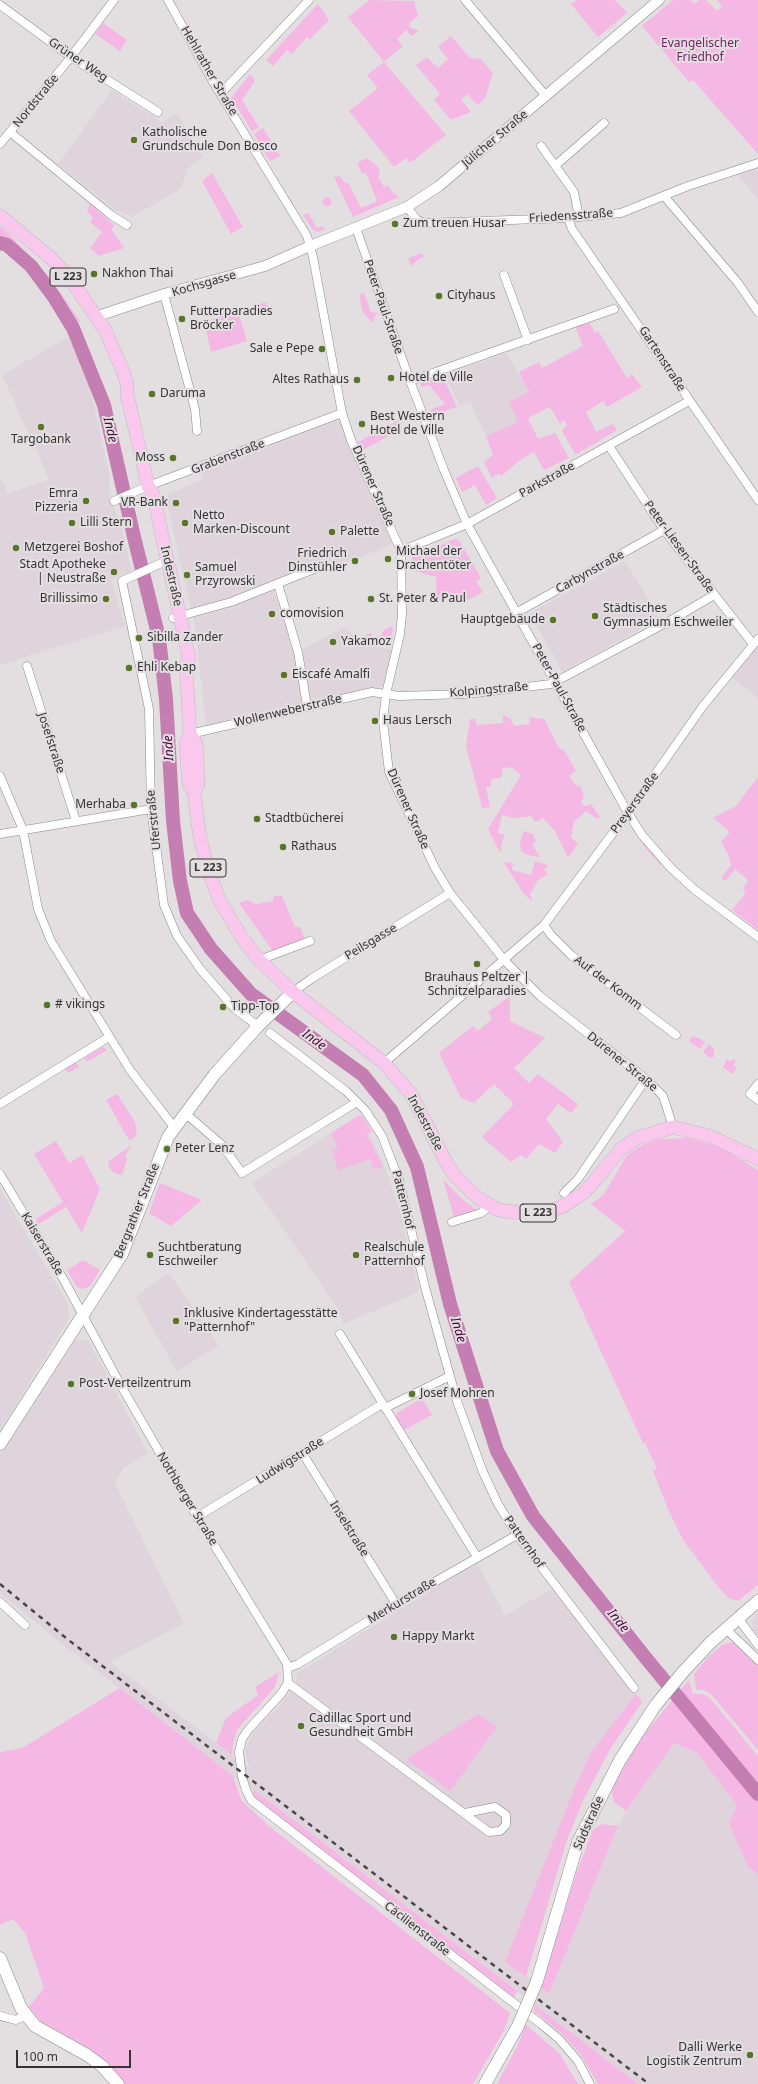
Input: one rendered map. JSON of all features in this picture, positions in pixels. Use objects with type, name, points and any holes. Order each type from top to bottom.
[{"type":"main road","name":"Indestraße","points":[[0,216],[52,259],[71,280],[109,338],[127,383],[127,394],[148,486],[146,496],[160,562],[189,658],[186,666],[190,734],[186,743],[186,749],[189,784],[194,792],[200,838],[209,872],[220,901],[242,938],[289,996],[384,1063],[411,1094],[448,1166],[456,1178],[466,1188],[490,1206],[507,1212],[531,1214],[558,1208],[582,1194],[617,1152],[637,1138],[673,1128]]},
{"type":"main road","name":"Bergrather Straße","points":[[0,1444],[124,1250],[164,1143],[174,1127],[215,1074],[261,1023],[289,996]]},
{"type":"main road","name":"L 223","points":[[673,1128],[721,1140],[758,1159]]},
{"type":"main road","name":"Südstraße","points":[[485,2084],[518,2026],[537,1981],[578,1842],[620,1760],[658,1702],[682,1672],[726,1629],[758,1601]]},
{"type":"main road","points":[[0,1958],[26,2016],[35,2026],[46,2034],[92,2059],[102,2066],[118,2084]]},
{"type":"street","name":"Nordstraße","points":[[0,144],[72,57],[114,0]]},
{"type":"street","name":"Hehlrather Straße","points":[[168,0],[221,93],[304,230],[310,246]]},
{"type":"street","points":[[221,93],[309,0]]},
{"type":"street","points":[[466,0],[546,96]]},
{"type":"street","name":"Jülicher Straße","points":[[310,246],[407,207],[438,186],[659,0]]},
{"type":"street","name":"Grüner Weg","points":[[0,5],[72,57],[158,112]]},
{"type":"street","points":[[556,165],[604,123]]},
{"type":"street","points":[[10,132],[111,215],[127,225]]},
{"type":"street","points":[[541,146],[574,192],[579,217]]},
{"type":"street","name":"Friedensstraße","points":[[407,207],[417,220],[424,223],[568,218],[621,213],[664,196],[758,163]]},
{"type":"street","points":[[664,196],[738,283],[758,312]]},
{"type":"street","name":"Gartenstraße","points":[[568,218],[572,229],[624,302],[689,401],[758,500]]},
{"type":"street","name":"Peter-Paul-Straße","points":[[356,228],[410,380],[444,470],[467,524],[628,813],[642,835],[670,868],[695,890],[758,937]]},
{"type":"street","name":"Kochsgasse","points":[[95,317],[164,294],[265,266],[310,246]]},
{"type":"street","name":"Dürener Straße","points":[[310,246],[342,413],[354,446],[401,551],[402,615],[400,634],[386,694],[383,721],[389,772],[435,868],[450,892],[505,961],[540,996],[646,1079],[663,1096],[673,1128]]},
{"type":"street","points":[[504,275],[528,340]]},
{"type":"street","points":[[164,294],[195,409],[197,431]]},
{"type":"street","points":[[410,380],[614,309]]},
{"type":"street","name":"Parkstraße","points":[[401,551],[467,524],[689,401]]},
{"type":"street","name":"Grabenstraße","points":[[114,501],[148,486],[342,413]]},
{"type":"street","name":"Peter-Liesen-Straße","points":[[609,446],[664,530],[714,595],[756,642]]},
{"type":"street","name":"Carbynstraße","points":[[516,613],[664,530]]},
{"type":"street","name":"Uferstraße","points":[[160,562],[122,581],[149,709],[151,809],[164,905],[177,936],[201,970],[235,1009],[261,1023]]},
{"type":"street","points":[[176,617],[231,602],[319,567]]},
{"type":"street","points":[[278,584],[298,652],[307,706]]},
{"type":"street","name":"Kolpingstraße","points":[[386,694],[399,696],[467,694],[556,682],[675,618],[714,595]]},
{"type":"street","name":"Preyerstraße","points":[[384,1063],[466,991],[505,961],[544,925],[628,813],[704,706],[756,642]]},
{"type":"street","name":"Josefstraße","points":[[27,666],[76,821]]},
{"type":"street","name":"Wollenweberstraße","points":[[190,734],[372,692],[386,694]]},
{"type":"street","points":[[0,776],[23,830],[38,909],[51,941],[130,1070],[174,1127]]},
{"type":"street","points":[[0,834],[151,809]]},
{"type":"street","name":"Peilsgasse","points":[[289,996],[311,979],[450,892]]},
{"type":"street","name":"Auf der Komm","points":[[544,925],[551,935],[571,955],[676,1035]]},
{"type":"street","points":[[260,960],[310,941]]},
{"type":"street","name":"Patternhof","points":[[270,1033],[322,1072],[357,1102],[382,1136],[392,1158],[450,1376],[483,1472],[498,1504],[517,1535],[634,1688]]},
{"type":"street","points":[[0,1104],[109,1037]]},
{"type":"street","points":[[564,1193],[578,1179],[646,1079]]},
{"type":"street","points":[[758,1084],[750,1094],[758,1100]]},
{"type":"street","points":[[185,1113],[222,1145],[242,1173],[357,1102]]},
{"type":"street","name":"Kaiserstraße","points":[[0,1174],[83,1315]]},
{"type":"street","points":[[452,1222],[481,1213],[490,1206]]},
{"type":"street","name":"Nothberger Straße","points":[[83,1315],[197,1517],[270,1634],[288,1668],[288,1683]]},
{"type":"street","points":[[340,1334],[477,1557]]},
{"type":"street","points":[[384,1406],[450,1376]]},
{"type":"street","name":"Ludwigstraße","points":[[197,1517],[384,1406]]},
{"type":"street","name":"Inselstraße","points":[[303,1454],[396,1604]]},
{"type":"street","name":"Merkurstraße","points":[[288,1668],[298,1664],[396,1604],[517,1535]]},
{"type":"street","points":[[0,1602],[25,1625]]},
{"type":"street","points":[[738,1618],[758,1644]]},
{"type":"street","points":[[726,1629],[758,1660]]},
{"type":"street","points":[[288,1683],[465,1812],[489,1832],[500,1831],[506,1825],[506,1815],[495,1807],[465,1812]]},
{"type":"street","name":"Cäcilienstraße","points":[[288,1683],[281,1694],[248,1730],[242,1739],[239,1752],[242,1777],[246,1790],[258,1806],[559,2040],[578,2061],[590,2084]]},
{"type":"street","points":[[0,2016],[16,2020],[26,2016]]},
{"type":"shaded area","name":"Katholische Grundschule Don Bosco","points":[[112,90],[162,122],[177,113],[203,157],[187,169],[182,188],[132,217],[114,209],[58,164]]},
{"type":"shaded area","points":[[758,160],[758,199],[730,166]]},
{"type":"shaded area","points":[[68,337],[86,370],[109,473],[109,492],[122,529],[131,571],[111,579],[125,626],[0,665],[0,476],[8,494],[49,479],[2,375]]},
{"type":"shaded area","points":[[507,353],[529,392],[518,422],[486,436],[470,402],[460,406],[445,375]]},
{"type":"shaded area","points":[[339,418],[394,543],[345,564],[323,560],[271,584],[297,652],[344,627],[365,645],[393,650],[385,686],[206,727],[195,626],[166,500],[170,493],[203,480],[199,472]]},
{"type":"shaded area","name":"Städtisches Gymnasium Eschweiler","points":[[625,561],[660,618],[562,672],[530,613]]},
{"type":"shaded area","name":"Städtisches Gymnasium Eschweiler","points":[[758,645],[758,698],[732,677]]},
{"type":"shaded area","name":"Realschule Patternhof","points":[[360,1115],[386,1169],[402,1218],[419,1292],[343,1324],[340,1312],[252,1183]]},
{"type":"shaded area","points":[[0,1189],[68,1304],[69,1319],[0,1430]]},
{"type":"shaded area","name":"Inklusive Kindertagesstätte \"Patternhof\"","points":[[169,1273],[219,1345],[177,1372],[135,1297]]},
{"type":"shaded area","points":[[76,1339],[89,1341],[148,1453],[123,1468],[115,1483],[184,1623],[110,1662],[249,1768],[245,1750],[252,1734],[281,1704],[295,1686],[297,1673],[477,1562],[505,1615],[554,1588],[600,1651],[636,1694],[591,1752],[577,1782],[506,1962],[549,1994],[618,1826],[626,1811],[674,1743],[696,1752],[737,1805],[748,1867],[758,1874],[758,2084],[638,2084],[253,1789],[233,1776],[63,1645],[0,1593],[0,1453]]},
{"type":"shaded area","points":[[758,1612],[758,1636],[754,1632],[752,1621]]},
{"type":"green space","points":[[370,0],[414,1],[418,16],[410,22],[409,27],[419,31],[411,36],[406,30],[397,39],[403,46],[384,62],[348,17]]},
{"type":"green space","points":[[577,0],[615,0],[627,13],[598,37],[571,4]]},
{"type":"green space","name":"Evangelischer Friedhof","points":[[673,0],[691,0],[694,4],[699,0],[706,0],[717,11],[722,6],[717,0],[758,0],[758,154],[693,80],[689,82],[642,26]]},
{"type":"green space","points":[[318,4],[329,20],[310,39],[307,37],[292,54],[287,50],[273,66],[266,60]]},
{"type":"green space","points":[[103,23],[127,40],[120,51],[95,34]]},
{"type":"green space","points":[[451,36],[470,58],[481,59],[493,73],[485,98],[478,105],[467,94],[461,99],[471,112],[451,120],[434,100],[440,94],[416,65],[427,57],[438,68],[448,59],[438,47]]},
{"type":"green space","points":[[384,62],[446,135],[410,163],[406,158],[394,167],[349,111],[378,88],[367,75]]},
{"type":"green space","points":[[250,74],[255,81],[242,100],[259,127],[252,131],[231,98]]},
{"type":"green space","points":[[263,128],[280,156],[270,161],[254,134]]},
{"type":"green space","points":[[367,158],[378,167],[380,173],[378,177],[384,187],[388,185],[392,192],[399,197],[353,217],[334,177],[340,176],[343,181],[349,184],[361,208],[377,201],[366,173],[362,174],[357,163]]},
{"type":"green space","points":[[212,173],[243,227],[231,234],[202,181]]},
{"type":"green space","points":[[327,197],[332,202],[327,207],[322,202]]},
{"type":"green space","points":[[90,204],[115,226],[111,229],[124,248],[99,256],[90,248],[102,232],[90,222],[93,218],[87,211]]},
{"type":"green space","points":[[308,213],[317,228],[323,226],[325,229],[318,232],[313,230],[303,215]]},
{"type":"green space","points":[[0,227],[8,233],[51,279],[80,321],[75,324],[34,268],[0,238]]},
{"type":"green space","points":[[422,253],[424,257],[419,259],[411,266],[408,258]]},
{"type":"green space","points":[[364,293],[371,312],[377,313],[372,323],[363,312],[359,295]]},
{"type":"green space","points":[[266,302],[270,313],[260,316],[257,305]]},
{"type":"green space","points":[[238,311],[247,341],[211,352],[204,322]]},
{"type":"green space","points":[[590,323],[595,333],[598,331],[627,378],[632,374],[642,387],[607,407],[603,401],[586,412],[596,432],[613,424],[617,430],[575,454],[562,431],[567,425],[564,420],[560,424],[550,407],[528,418],[538,439],[555,433],[569,458],[544,470],[534,452],[520,460],[501,476],[499,473],[492,478],[484,462],[493,455],[486,436],[518,422],[509,402],[529,392],[519,372],[539,362],[542,368],[583,346],[575,326]]},
{"type":"green space","points":[[440,376],[443,377],[457,407],[432,415],[430,410],[445,404],[429,385],[422,387],[420,383]]},
{"type":"green space","points":[[399,420],[402,428],[363,450],[358,442]]},
{"type":"green space","points":[[478,466],[497,498],[486,505],[475,485],[462,492],[456,478]]},
{"type":"green space","points":[[455,539],[459,540],[481,578],[476,581],[483,592],[462,603],[437,596],[436,577],[412,570],[412,557]]},
{"type":"green space","points":[[393,626],[391,644],[388,644],[383,637],[373,639],[365,635],[371,633],[373,637],[380,636],[384,630]]},
{"type":"green space","points":[[503,715],[511,719],[514,726],[530,724],[529,717],[544,719],[559,748],[564,750],[576,771],[569,776],[575,785],[581,787],[584,798],[581,802],[584,806],[591,804],[600,817],[597,819],[586,811],[574,822],[571,837],[578,844],[568,858],[555,831],[543,818],[535,822],[531,816],[514,818],[502,815],[498,833],[504,835],[500,853],[488,829],[521,775],[511,767],[502,769],[502,777],[491,780],[491,786],[486,787],[490,807],[482,808],[466,746],[470,719],[475,719],[477,725],[503,723]]},
{"type":"green space","points":[[758,777],[758,930],[732,910],[746,893],[743,890],[748,880],[735,869],[726,881],[721,878],[731,865],[729,856],[721,842],[730,832],[713,818],[736,806]]},
{"type":"green space","points":[[524,831],[533,834],[536,841],[532,845],[540,857],[527,855],[521,851],[520,841]]},
{"type":"green space","points":[[634,831],[661,863],[661,865],[647,850]]},
{"type":"green space","points":[[535,861],[548,865],[544,870],[548,874],[538,880],[530,894],[532,901],[524,894],[504,863],[513,863],[512,870],[531,875]]},
{"type":"green space","points":[[274,896],[282,896],[295,927],[300,927],[305,939],[302,942],[274,953],[239,903],[247,900],[256,904],[273,901]]},
{"type":"green space","points":[[510,996],[510,1021],[545,1038],[514,1068],[529,1083],[538,1074],[578,1104],[571,1113],[558,1104],[546,1119],[563,1142],[555,1153],[539,1144],[526,1159],[521,1155],[511,1162],[482,1137],[514,1104],[494,1084],[474,1103],[461,1098],[439,1053],[473,1026],[478,1031],[492,1019],[488,1012]]},
{"type":"green space","points":[[692,1036],[705,1042],[700,1049],[689,1041]]},
{"type":"green space","points":[[709,1044],[714,1049],[714,1057],[710,1058],[703,1052]]},
{"type":"green space","points":[[103,1047],[107,1050],[87,1062],[84,1058]]},
{"type":"green space","points":[[727,1059],[730,1062],[733,1059],[736,1061],[733,1065],[737,1068],[732,1074],[723,1067]]},
{"type":"green space","points":[[76,1062],[79,1067],[68,1073],[65,1069]]},
{"type":"green space","points":[[117,1094],[135,1122],[137,1131],[134,1138],[129,1140],[106,1100]]},
{"type":"green space","points":[[358,1116],[362,1116],[372,1132],[367,1135],[383,1167],[374,1170],[371,1159],[338,1170],[332,1150],[338,1148],[331,1133]]},
{"type":"green space","points":[[688,1138],[720,1147],[758,1170],[758,1585],[738,1601],[729,1598],[719,1588],[683,1540],[668,1509],[653,1471],[657,1469],[645,1443],[643,1443],[569,1282],[625,1231],[591,1204],[604,1194],[627,1155],[642,1145],[659,1139]]},
{"type":"green space","points":[[56,1141],[69,1163],[82,1155],[100,1189],[82,1233],[66,1207],[39,1224],[36,1219],[63,1202],[34,1154]]},
{"type":"green space","points":[[132,1145],[125,1156],[127,1159],[122,1175],[114,1173],[108,1166],[109,1161]]},
{"type":"green space","points":[[443,1179],[461,1198],[478,1211],[454,1217]]},
{"type":"green space","points":[[160,1183],[202,1200],[171,1226],[149,1213]]},
{"type":"green space","points":[[83,1260],[100,1270],[90,1286],[82,1289],[77,1287],[67,1270]]},
{"type":"green space","points":[[422,1398],[432,1415],[404,1430],[396,1417],[397,1413]]},
{"type":"green space","points":[[732,1642],[758,1663],[758,1750],[711,1694],[704,1690],[696,1690],[694,1674],[708,1657],[722,1645]]},
{"type":"green space","points":[[279,1672],[275,1687],[237,1730],[233,1743],[232,1755],[216,1743],[226,1718],[258,1695],[255,1687]]},
{"type":"green space","points":[[689,1680],[693,1694],[703,1694],[709,1697],[758,1756],[758,1874],[748,1867],[729,1823],[737,1805],[696,1752],[674,1743],[626,1811],[614,1802],[612,1793],[614,1784],[641,1738]]},
{"type":"green space","points":[[120,1688],[233,1776],[241,1800],[270,1827],[510,2013],[504,2030],[473,2084],[124,2084],[107,2063],[91,2050],[40,2021],[29,2007],[44,1988],[25,1933],[13,1919],[0,1925],[0,1752],[22,1748]]},
{"type":"green space","points":[[636,1694],[642,1702],[609,1751],[582,1803],[567,1840],[526,1977],[505,1962],[577,1782],[591,1752]]},
{"type":"green space","points":[[478,1714],[497,1727],[450,1791],[406,1759]]},
{"type":"green space","points":[[253,1789],[517,1991],[514,1999],[255,1798]]},
{"type":"green space","points":[[602,1824],[618,1826],[549,1994],[541,1988],[576,1874],[593,1830]]},
{"type":"green space","points":[[535,2005],[638,2084],[598,2084],[581,2055],[562,2034],[534,2011]]},
{"type":"green space","points":[[525,2024],[559,2053],[578,2084],[497,2084],[519,2043]]},
{"type":"waterway","name":"Inde","points":[[0,243],[7,245],[31,266],[54,297],[73,328],[104,405],[159,638],[166,699],[173,821],[180,881],[187,913],[211,949],[251,994],[363,1075],[391,1110],[417,1167],[450,1304],[497,1451],[533,1516],[645,1657],[758,1794]]},
{"type":"railway","points":[[0,1584],[66,1638],[649,2084]]},
{"type":"place","name":"Katholische Grundschule Don Bosco","points":[[134,140]]},
{"type":"place","name":"Zum treuen Husar","points":[[395,224]]},
{"type":"place","name":"Nakhon Thai","points":[[94,274]]},
{"type":"place","name":"Cityhaus","points":[[439,296]]},
{"type":"place","name":"Futterparadies Bröcker","points":[[182,319]]},
{"type":"place","name":"Sale e Pepe","points":[[322,349]]},
{"type":"place","name":"Hotel de Ville","points":[[391,378]]},
{"type":"place","name":"Altes Rathaus","points":[[357,380]]},
{"type":"place","name":"Daruma","points":[[152,394]]},
{"type":"place","name":"Best Western Hotel de Ville","points":[[362,424]]},
{"type":"place","name":"Targobank","points":[[41,427]]},
{"type":"place","name":"Moss","points":[[173,458]]},
{"type":"place","name":"Emra Pizzeria","points":[[86,501]]},
{"type":"place","name":"VR-Bank","points":[[176,503]]},
{"type":"place","name":"Lilli Stern","points":[[72,523]]},
{"type":"place","name":"Netto Marken-Discount","points":[[185,523]]},
{"type":"place","name":"Palette","points":[[332,532]]},
{"type":"place","name":"Metzgerei Boshof","points":[[16,548]]},
{"type":"place","name":"Michael der Drachentöter","points":[[388,559]]},
{"type":"place","name":"Friedrich Dinstühler","points":[[355,561]]},
{"type":"place","name":"Stadt Apotheke | Neustraße","points":[[114,572]]},
{"type":"place","name":"Samuel Przyrowski","points":[[187,575]]},
{"type":"place","name":"Brillissimo","points":[[106,599]]},
{"type":"place","name":"St. Peter & Paul","points":[[371,599]]},
{"type":"place","name":"comovision","points":[[272,614]]},
{"type":"place","name":"Städtisches Gymnasium Eschweiler","points":[[595,616]]},
{"type":"place","name":"Hauptgebäude","points":[[553,620]]},
{"type":"place","name":"Sibilla Zander","points":[[139,638]]},
{"type":"place","name":"Yakamoz","points":[[333,642]]},
{"type":"place","name":"Ehli Kebap","points":[[129,668]]},
{"type":"place","name":"Eiscafé Amalfi","points":[[284,675]]},
{"type":"place","name":"Haus Lersch","points":[[375,721]]},
{"type":"place","name":"Merhaba","points":[[134,805]]},
{"type":"place","name":"Stadtbücherei","points":[[257,819]]},
{"type":"place","name":"Rathaus","points":[[283,847]]},
{"type":"place","name":"Brauhaus Peltzer | Schnitzelparadies","points":[[477,964]]},
{"type":"place","name":"# vikings","points":[[47,1005]]},
{"type":"place","name":"Tipp-Top","points":[[223,1007]]},
{"type":"place","name":"Peter Lenz","points":[[167,1149]]},
{"type":"place","name":"Suchtberatung Eschweiler","points":[[150,1255]]},
{"type":"place","name":"Realschule Patternhof","points":[[356,1255]]},
{"type":"place","name":"Inklusive Kindertagesstätte \"Patternhof\"","points":[[176,1321]]},
{"type":"place","name":"Post-Verteilzentrum","points":[[71,1384]]},
{"type":"place","name":"Josef Mohren","points":[[412,1394]]},
{"type":"place","name":"Happy Markt","points":[[394,1637]]},
{"type":"place","name":"Cadillac Sport und Gesundheit GmbH","points":[[301,1726]]},
{"type":"place","name":"Dalli Werke Logistik Zentrum","points":[[750,2055]]}]
